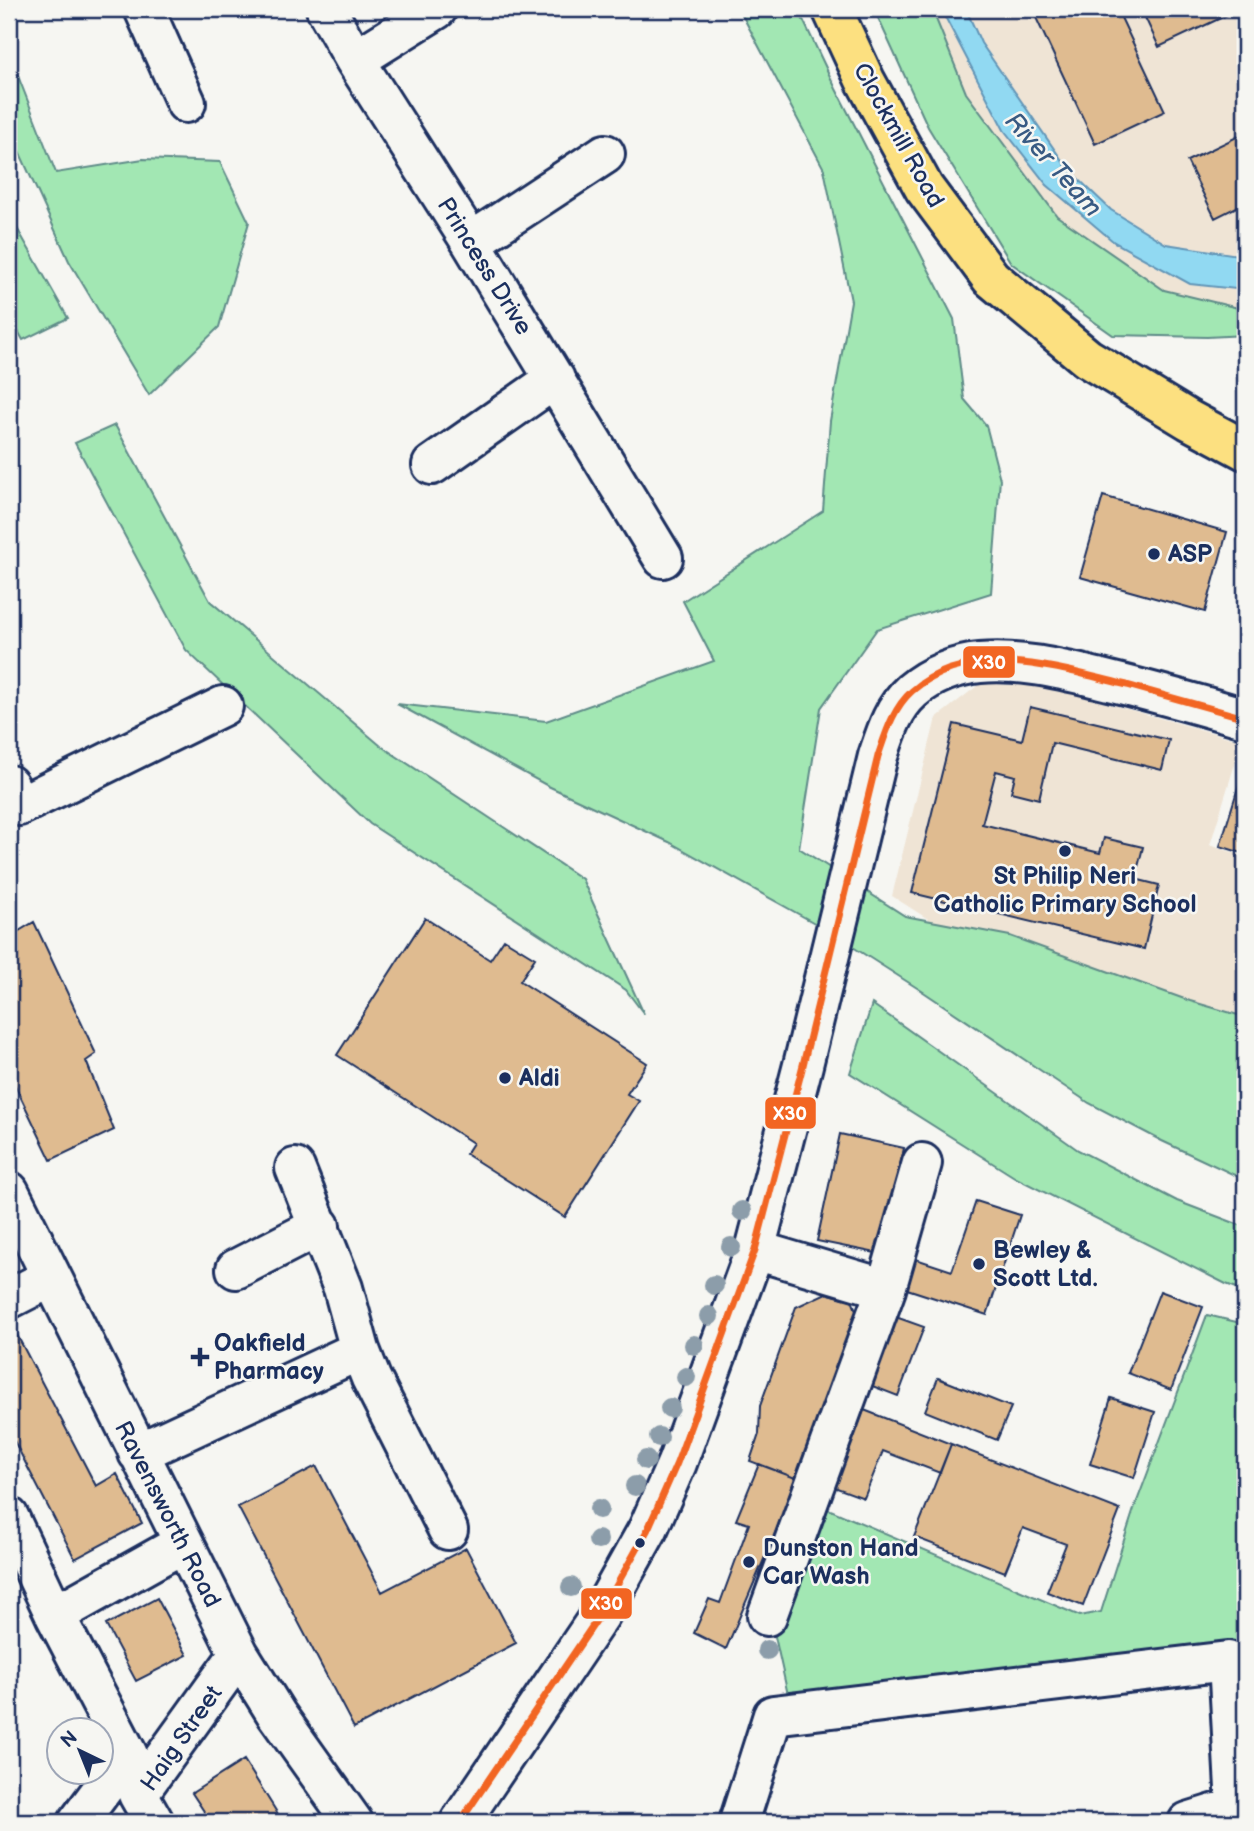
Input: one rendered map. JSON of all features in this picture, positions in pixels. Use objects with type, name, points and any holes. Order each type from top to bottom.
[{"type":"main road","name":"Clockmill Road","points":[[832,9],[865,80],[925,188],[991,278],[1087,358],[1189,420],[1245,450]]},
{"type":"street","points":[[144,9],[186,103]]},
{"type":"street","name":"Princess Drive","points":[[326,9],[663,558]]},
{"type":"street","points":[[355,60],[437,9]]},
{"type":"street","points":[[471,242],[605,154]]},
{"type":"street","points":[[432,465],[555,379]]},
{"type":"street","points":[[460,1822],[587,1636],[623,1577],[677,1463],[755,1250],[813,1027],[878,756],[892,717],[900,704],[913,691],[946,670],[983,662],[1032,665],[1082,675],[1180,698],[1245,718]]},
{"type":"street","points":[[9,785],[19,806],[223,706]]},
{"type":"street","points":[[767,1616],[886,1289],[922,1163]]},
{"type":"street","points":[[295,1168],[343,1288],[360,1350],[371,1378],[447,1530]]},
{"type":"street","name":"Ravensworth Road","points":[[9,1191],[182,1544],[239,1654],[277,1715],[353,1822]]},
{"type":"street","points":[[236,1269],[320,1226]]},
{"type":"street","points":[[755,1250],[886,1289]]},
{"type":"street","points":[[9,1300],[50,1278]]},
{"type":"street","points":[[138,1453],[360,1350]]},
{"type":"street","points":[[9,1517],[62,1610],[128,1755],[146,1808]]},
{"type":"street","points":[[62,1610],[182,1544]]},
{"type":"street","name":"Haig Street","points":[[146,1808],[239,1654]]},
{"type":"street","points":[[739,1822],[773,1715],[1228,1661],[1240,1804],[1188,1822]]},
{"type":"street","points":[[78,1822],[128,1755]]},
{"type":"shaded area","points":[[891,9],[1245,9],[1245,317],[1057,272]]},
{"type":"shaded area","name":"St Philip Neri Catholic Primary School","points":[[981,683],[1048,687],[1242,741],[1210,845],[1245,856],[1245,1017],[942,928],[892,896],[936,718]]},
{"type":"green space","points":[[739,9],[798,9],[954,319],[964,399],[986,425],[1000,479],[991,593],[877,629],[821,708],[799,848],[905,916],[1010,936],[1190,1001],[1245,1017],[1245,1180],[1089,1103],[820,926],[669,842],[548,786],[397,704],[546,721],[714,661],[683,601],[823,511],[830,421],[851,301],[824,169]]},
{"type":"green space","points":[[874,9],[932,9],[966,93],[1057,216],[1164,290],[1238,308],[1245,307],[1245,335],[1113,335],[1011,263],[928,127]]},
{"type":"green space","points":[[9,53],[56,173],[143,159],[220,162],[249,222],[219,327],[149,395],[69,261],[9,129]]},
{"type":"green space","points":[[9,214],[68,318],[23,340],[9,315]]},
{"type":"green space","points":[[115,425],[210,601],[381,746],[582,879],[644,1014],[626,990],[370,824],[186,650],[75,443]]},
{"type":"green space","points":[[872,1004],[1078,1150],[1177,1201],[1245,1227],[1245,1291],[1226,1284],[1016,1178],[850,1073]]},
{"type":"green space","points":[[1207,1315],[1245,1324],[1245,1643],[788,1695],[774,1632],[819,1505],[1080,1616],[1101,1612],[1133,1512]]},
{"type":"water","name":"River Team","points":[[941,9],[966,9],[981,43],[1068,169],[1111,210],[1166,244],[1245,256],[1245,290],[1190,284],[1114,242],[1047,185],[1004,130]]},
{"type":"building","points":[[1032,9],[1117,9],[1165,111],[1095,144]]},
{"type":"building","points":[[1141,9],[1240,9],[1159,47]]},
{"type":"building","points":[[1245,133],[1245,203],[1215,218],[1187,161]]},
{"type":"building","name":"ASP","points":[[1103,496],[1227,532],[1205,612],[1080,577]]},
{"type":"building","points":[[1030,707],[1169,740],[1162,770],[1052,743],[1039,799],[1011,792],[1015,776],[996,771],[982,824],[1100,853],[1104,838],[1143,847],[1135,879],[1159,885],[1144,949],[912,893],[954,724],[1022,740]]},
{"type":"building","points":[[1245,765],[1245,854],[1220,846]]},
{"type":"building","name":"Aldi","points":[[425,918],[490,960],[504,939],[535,958],[520,981],[647,1063],[627,1094],[639,1101],[565,1217],[466,1154],[473,1143],[337,1055]]},
{"type":"building","points":[[34,922],[96,1054],[86,1061],[114,1130],[51,1160],[9,1073],[9,937]]},
{"type":"building","points":[[840,1134],[904,1148],[881,1254],[817,1241]]},
{"type":"building","name":"Bewley & Scott Ltd.","points":[[976,1201],[1020,1215],[987,1315],[901,1287],[910,1257],[952,1271]]},
{"type":"building","points":[[1160,1291],[1203,1307],[1171,1390],[1128,1373]]},
{"type":"building","points":[[826,1293],[852,1300],[857,1313],[798,1479],[750,1461],[759,1434],[760,1406],[796,1307]]},
{"type":"building","points":[[893,1316],[924,1327],[898,1396],[867,1384]]},
{"type":"building","points":[[16,1333],[96,1486],[117,1474],[142,1523],[75,1559],[9,1431],[9,1337]]},
{"type":"building","points":[[938,1378],[1011,1407],[997,1440],[925,1411]]},
{"type":"building","points":[[1111,1398],[1155,1412],[1134,1478],[1090,1464]]},
{"type":"building","points":[[864,1410],[951,1444],[940,1473],[883,1451],[864,1498],[834,1487]]},
{"type":"building","points":[[951,1444],[1120,1510],[1083,1606],[1047,1592],[1066,1544],[1023,1528],[1005,1572],[914,1537]]},
{"type":"building","name":"Dunston Hand Car Wash","points":[[759,1464],[798,1479],[726,1649],[694,1633],[709,1599],[720,1603],[749,1524],[736,1520]]},
{"type":"building","points":[[316,1466],[382,1592],[466,1548],[516,1643],[354,1728],[238,1507]]},
{"type":"building","points":[[157,1598],[187,1655],[136,1681],[106,1625]]},
{"type":"building","points":[[244,1760],[283,1822],[211,1822],[192,1793]]},
{"type":"transit line","name":"X30","points":[[460,1822],[600,1615],[648,1529],[677,1463],[755,1250],[878,756],[900,705],[912,691],[935,675],[961,666],[989,662],[1017,663],[1074,672],[1245,718]]},
{"type":"place","name":"ASP","points":[[1154,554]]},
{"type":"place","name":"St Philip Neri Catholic Primary School","points":[[1065,851]]},
{"type":"place","name":"Aldi","points":[[505,1078]]},
{"type":"place","name":"Bewley & Scott Ltd.","points":[[979,1264]]},
{"type":"place","name":"Oakfield Pharmacy","points":[[200,1357]]},
{"type":"place","name":"Dunston Hand Car Wash","points":[[749,1562]]}]
